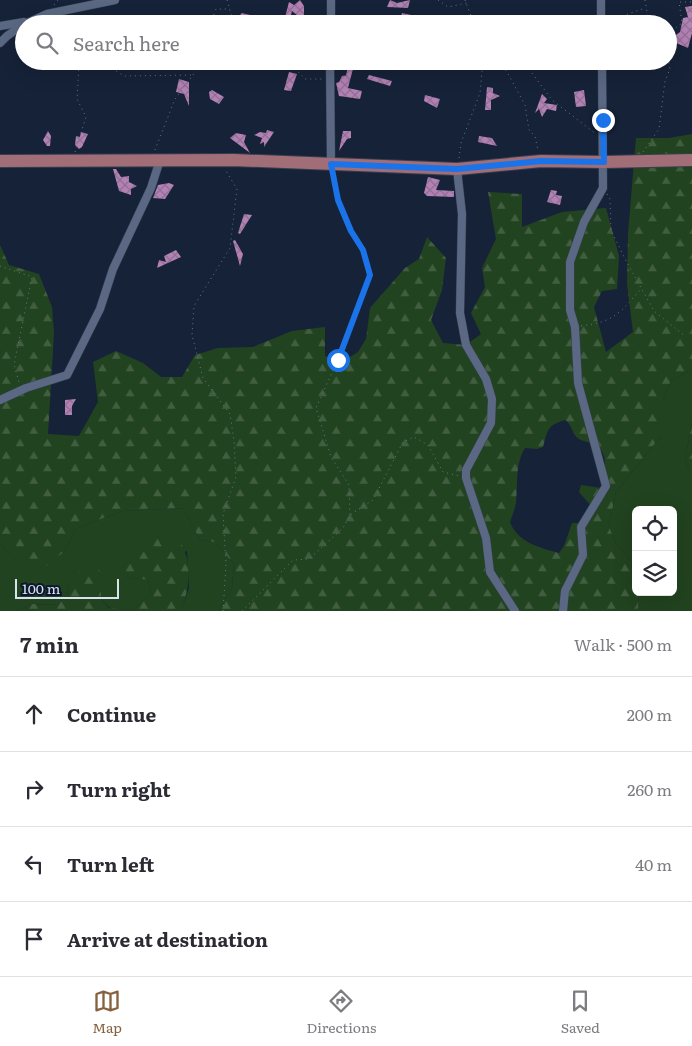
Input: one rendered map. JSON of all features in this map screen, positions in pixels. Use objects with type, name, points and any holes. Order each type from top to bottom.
[{"type":"main road","points":[[0,161],[220,160],[457,169],[541,161],[692,160]]},
{"type":"street","points":[[46,15],[115,0]]},
{"type":"street","points":[[330,15],[331,0]]},
{"type":"street","points":[[602,0],[602,15]]},
{"type":"street","points":[[0,26],[15,24]]},
{"type":"street","points":[[0,43],[15,31]]},
{"type":"street","points":[[330,70],[331,164]]},
{"type":"street","points":[[563,611],[565,591],[583,555],[581,527],[606,486],[578,382],[575,327],[570,310],[570,262],[584,222],[603,188],[602,70]]},
{"type":"street","points":[[0,400],[26,388],[67,375],[100,309],[113,269],[151,188],[155,160]]},
{"type":"street","points":[[457,169],[462,214],[460,313],[466,345],[486,379],[492,399],[492,423],[466,470],[466,478],[486,538],[490,572],[515,611]]},
{"type":"path","points":[[227,0],[232,15]]},
{"type":"path","points":[[438,0],[448,7],[467,3]]},
{"type":"path","points":[[465,0],[471,15]]},
{"type":"path","points":[[645,0],[647,15]]},
{"type":"path","points":[[677,27],[682,23],[679,2],[692,2]]},
{"type":"path","points":[[626,15],[645,8]]},
{"type":"path","points":[[214,15],[216,9],[230,9]]},
{"type":"path","points":[[74,160],[86,117],[77,99],[79,70]]},
{"type":"path","points":[[115,70],[124,76],[192,75]]},
{"type":"path","points":[[155,160],[175,99],[194,70]]},
{"type":"path","points":[[296,70],[305,79],[313,77],[330,81]]},
{"type":"path","points":[[457,169],[461,143],[480,93],[482,70]]},
{"type":"path","points":[[506,70],[525,105],[529,130],[535,136],[541,161]]},
{"type":"path","points":[[530,70],[552,100],[603,140]]},
{"type":"path","points":[[638,161],[648,143],[659,130],[665,81],[670,70]]},
{"type":"path","points":[[220,160],[237,189],[230,248],[194,306],[192,335],[203,378],[230,414],[234,441],[236,476],[223,514],[226,565],[223,611]]},
{"type":"path","points":[[331,164],[338,200],[351,231],[363,250],[370,275],[344,344],[316,408],[331,457],[349,485],[350,515]]},
{"type":"path","points":[[603,188],[610,199],[611,230],[654,311],[686,337]]},
{"type":"path","points":[[0,266],[32,276],[14,365],[18,381],[26,388]]},
{"type":"path","points":[[575,327],[602,324],[623,310],[642,289]]},
{"type":"path","points":[[242,611],[293,560],[309,559],[343,528],[350,515],[373,500],[403,442],[414,437],[428,445],[443,472],[466,478]]},
{"type":"green space","points":[[692,134],[692,369],[671,381],[662,402],[662,435],[616,492],[609,526],[615,542],[632,563],[632,596],[639,596],[638,611],[218,611],[232,588],[234,564],[214,542],[200,540],[183,508],[122,511],[75,529],[65,551],[46,566],[10,555],[0,543],[0,245],[9,265],[39,274],[52,307],[54,333],[48,434],[79,436],[98,402],[93,362],[116,351],[143,363],[161,377],[182,377],[195,355],[218,348],[253,347],[292,331],[325,327],[325,356],[345,360],[358,352],[366,339],[370,308],[405,268],[419,259],[427,237],[446,258],[442,290],[431,320],[443,343],[466,345],[481,334],[471,313],[485,287],[482,268],[496,239],[488,192],[522,194],[522,227],[562,212],[606,208],[619,256],[617,289],[602,291],[594,307],[606,352],[633,332],[627,284],[628,234],[636,138],[669,138]],"holes":[[[565,420],[576,437],[595,445],[601,450],[604,455],[605,466],[601,488],[581,485],[579,492],[593,508],[584,523],[572,523],[564,546],[559,553],[530,543],[518,535],[510,522],[516,503],[520,461],[525,448],[537,449],[543,447],[547,432],[551,426]]]},
{"type":"green space","points":[[692,369],[692,423],[685,459],[689,471],[692,471],[692,611],[638,611],[639,596],[677,596],[677,506],[632,506],[632,563],[615,542],[609,526],[616,492],[662,435],[662,402],[671,381]]},
{"type":"green space","points":[[692,423],[692,471],[689,471],[685,459]]},
{"type":"green space","points":[[183,508],[200,540],[214,542],[234,564],[232,588],[218,611],[181,611],[189,588],[187,551],[124,577],[148,580],[151,592],[134,610],[110,608],[101,599],[101,575],[69,584],[67,596],[57,605],[32,604],[16,611],[0,611],[0,543],[10,555],[65,551],[75,529],[122,511]]},
{"type":"green space","points":[[156,534],[179,540],[186,557],[189,575],[181,611],[16,611],[32,604],[57,605],[67,596],[69,584],[84,564],[97,564],[101,575],[101,599],[109,608],[134,610],[151,592],[148,580],[123,577],[117,566],[125,556]]},
{"type":"building","points":[[300,0],[304,6],[304,15],[297,15],[292,11],[291,15],[286,15],[289,2],[294,5]]},
{"type":"building","points":[[390,0],[397,3],[410,0],[408,8],[387,7]]},
{"type":"building","points":[[692,6],[692,33],[688,48],[677,43],[677,34],[680,32],[683,18],[688,17],[685,7]]},
{"type":"building","points":[[347,70],[353,70],[348,88],[362,91],[360,99],[339,96],[336,83],[339,82],[342,76],[348,75],[346,75]]},
{"type":"building","points":[[289,72],[297,74],[291,91],[284,90]]},
{"type":"building","points":[[369,75],[392,81],[390,86],[367,79]]},
{"type":"building","points":[[179,79],[189,82],[189,106],[184,94],[176,92]]},
{"type":"building","points":[[487,87],[493,88],[493,93],[500,96],[491,100],[491,110],[485,110]]},
{"type":"building","points":[[212,90],[224,97],[219,104],[210,99],[209,92]]},
{"type":"building","points":[[584,90],[586,106],[576,107],[574,92]]},
{"type":"building","points":[[542,94],[547,99],[544,103],[557,105],[556,111],[547,109],[542,117],[539,109],[535,113]]},
{"type":"building","points":[[425,95],[440,99],[437,108],[424,101]]},
{"type":"building","points":[[267,130],[274,132],[264,147],[264,142],[260,144],[262,138],[254,135],[260,132],[266,133]]},
{"type":"building","points":[[48,131],[51,136],[50,146],[47,146],[43,140]]},
{"type":"building","points":[[343,131],[351,131],[351,138],[347,139],[339,151]]},
{"type":"building","points":[[81,132],[88,134],[82,147],[79,149],[75,145],[76,136],[80,137]]},
{"type":"building","points":[[236,133],[246,135],[244,142],[250,153],[230,138]]},
{"type":"building","points":[[479,136],[492,138],[497,146],[478,142]]},
{"type":"building","points":[[113,169],[116,169],[121,177],[129,176],[129,182],[137,186],[131,189],[131,195],[119,191]]},
{"type":"building","points":[[428,177],[440,180],[436,190],[454,191],[454,197],[427,196],[424,193]]},
{"type":"building","points":[[169,183],[174,185],[165,199],[153,198],[158,185]]},
{"type":"building","points":[[551,190],[557,191],[556,195],[562,196],[560,205],[547,202]]},
{"type":"building","points":[[244,214],[252,215],[240,234],[238,233]]},
{"type":"building","points":[[235,240],[243,254],[240,266],[233,241]]},
{"type":"building","points":[[176,250],[181,257],[157,268],[159,260],[166,262],[164,256]]},
{"type":"building","points":[[76,399],[72,406],[72,415],[65,415],[65,400]]},
{"type":"route","points":[[338,360],[370,275],[363,250],[351,231],[338,200],[331,164],[457,169],[541,161],[604,162],[603,120]]}]
